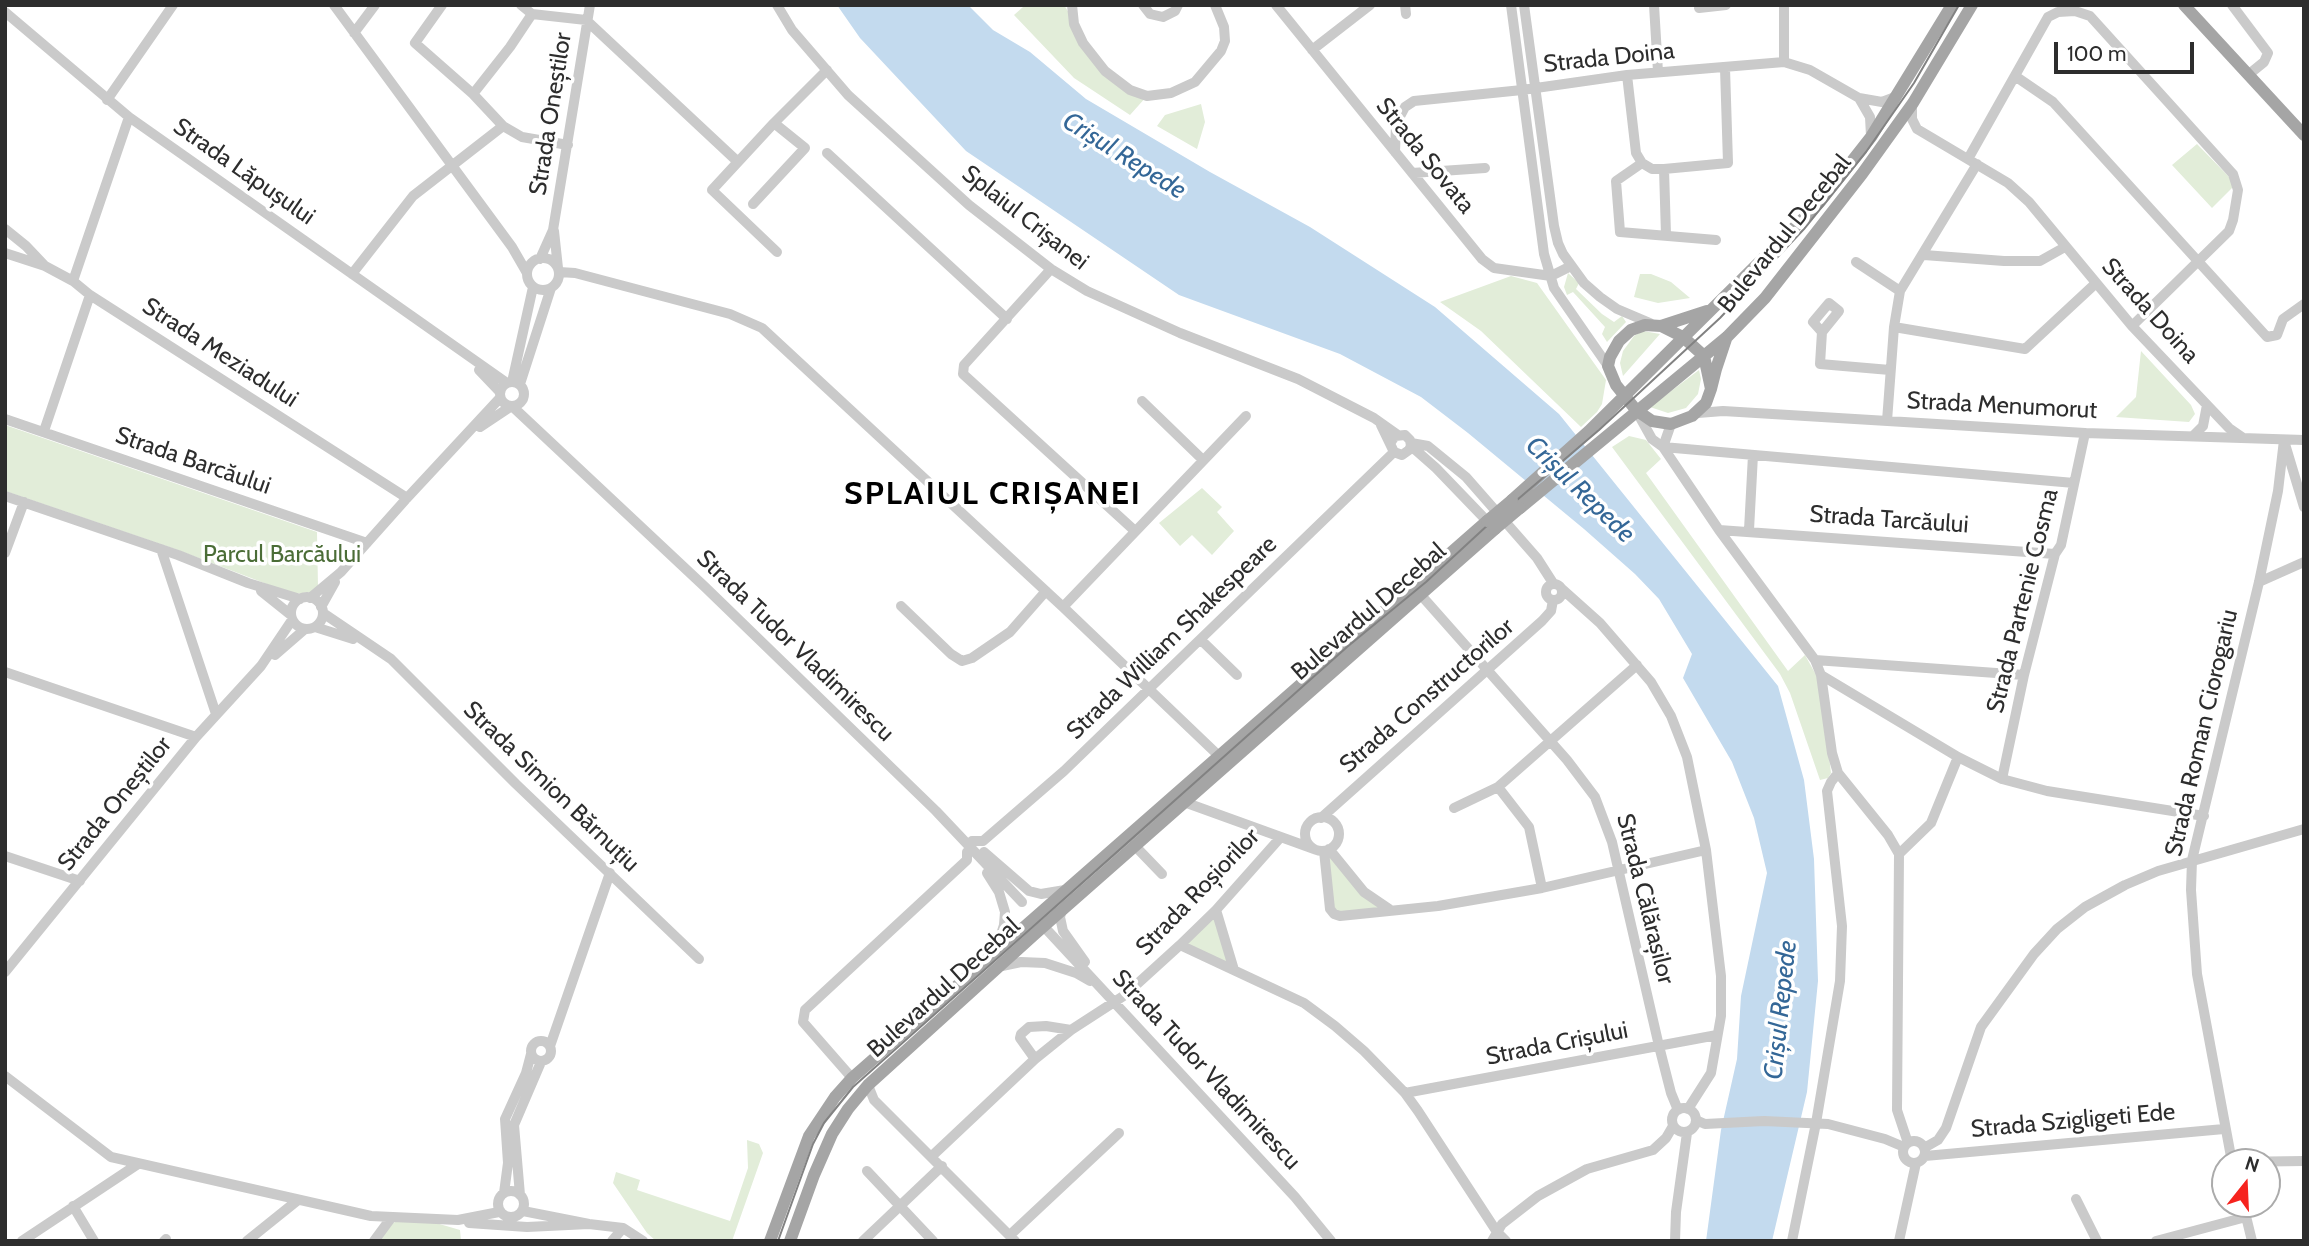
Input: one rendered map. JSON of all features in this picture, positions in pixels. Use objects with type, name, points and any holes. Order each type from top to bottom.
[{"type":"main road","name":"Bulevardul Decebal","points":[[790,1241],[839,1121],[864,1090],[1062,910],[1420,594],[1590,431],[1819,203],[1871,137],[1952,5]]},
{"type":"main road","name":"Bulevardul Decebal","points":[[770,1241],[809,1136],[835,1097],[852,1078],[1219,756],[1491,525],[1600,443],[1636,410],[1727,337],[1786,274],[1913,103],[1972,5]]},
{"type":"main road","points":[[2186,6],[2304,135]]},
{"type":"main road","points":[[1711,309],[1661,326],[1645,325],[1631,330],[1613,350],[1608,366],[1616,385],[1636,410],[1652,421],[1671,424],[1698,412],[1706,403],[1727,337]]},
{"type":"main road","points":[[1661,326],[1683,337],[1704,356],[1711,389]]},
{"type":"street","points":[[107,100],[173,5]]},
{"type":"street","points":[[334,5],[512,247],[533,287],[542,290],[551,288]]},
{"type":"street","points":[[354,33],[375,5]]},
{"type":"street","points":[[442,5],[415,43],[473,94],[503,125],[522,137],[568,145]]},
{"type":"street","points":[[521,5],[533,14],[586,20],[738,162]]},
{"type":"street","name":"Strada Oneștilor","points":[[558,270],[554,230],[590,5]]},
{"type":"street","name":"Splaiul Crișanei","points":[[778,5],[792,30],[848,95],[969,205],[1051,269],[1087,291],[1180,333],[1298,379],[1379,421],[1398,454],[1409,447]]},
{"type":"street","points":[[1072,5],[1074,24],[1083,43],[1105,71],[1130,89],[1147,96],[1171,93],[1195,82],[1221,51],[1225,41],[1224,27],[1216,5]]},
{"type":"street","points":[[1143,5],[1150,14],[1163,17],[1169,15],[1178,5]]},
{"type":"street","name":"Strada Sovata","points":[[1276,5],[1482,259],[1494,268],[1550,276]]},
{"type":"street","points":[[1312,50],[1370,5]]},
{"type":"street","points":[[1511,5],[1544,254],[1554,288],[1608,366]]},
{"type":"street","points":[[1524,5],[1553,226],[1563,254],[1584,283],[1617,309],[1661,326]]},
{"type":"street","points":[[1654,5],[1658,72]]},
{"type":"street","points":[[1699,8],[1726,5]]},
{"type":"street","points":[[1784,5],[1784,62]]},
{"type":"street","points":[[2232,5],[2268,53],[2264,62],[2248,75]]},
{"type":"street","points":[[1887,421],[1894,327],[1900,291],[1924,255],[2048,17],[2058,12],[2075,11],[2090,16],[2233,174],[2238,190],[2229,231],[2132,326]]},
{"type":"street","name":"Strada Lăpușului","points":[[5,12],[129,117],[467,356],[516,386]]},
{"type":"street","points":[[473,94],[533,14]]},
{"type":"street","name":"Strada Doina","points":[[1395,152],[1396,124],[1405,107],[1414,101],[1522,90],[1628,75],[1784,62],[1810,71],[1858,98]]},
{"type":"street","points":[[1628,75],[1636,153],[1642,163],[1652,169],[1664,169],[1728,163],[1725,68]]},
{"type":"street","points":[[777,252],[712,190],[774,122],[827,70]]},
{"type":"street","points":[[2015,76],[2053,102],[2267,337],[2277,335],[2283,319],[2304,304]]},
{"type":"street","points":[[1858,98],[1882,102],[1898,96]]},
{"type":"street","points":[[1858,98],[1870,117],[1871,137]]},
{"type":"street","name":"Strada Doina","points":[[1913,103],[1912,120],[1917,129],[2008,183],[2023,197],[2132,326],[2229,428],[2242,437]]},
{"type":"street","points":[[73,281],[129,117]]},
{"type":"street","points":[[753,204],[804,148],[774,122]]},
{"type":"street","points":[[352,274],[413,195],[503,125]]},
{"type":"street","points":[[827,153],[1007,319]]},
{"type":"street","points":[[1642,163],[1616,181],[1619,232],[1716,240]]},
{"type":"street","points":[[1412,173],[1485,168]]},
{"type":"street","points":[[1664,169],[1666,235]]},
{"type":"street","points":[[5,229],[45,265]]},
{"type":"street","name":"Strada Oneștilor","points":[[539,259],[554,230]]},
{"type":"street","points":[[292,617],[293,605],[341,572],[465,438],[500,395],[516,386],[551,288],[558,281],[558,270],[550,260],[539,259],[512,247]]},
{"type":"street","points":[[1924,255],[2040,261],[2065,247]]},
{"type":"street","name":"Strada Meziadului","points":[[5,253],[45,265],[73,281],[90,295],[407,498]]},
{"type":"street","points":[[527,274],[530,265],[539,259]]},
{"type":"street","points":[[1856,262],[1900,291]]},
{"type":"street","points":[[1550,276],[1571,266]]},
{"type":"street","points":[[1051,269],[962,370],[963,374],[1135,531]]},
{"type":"street","points":[[558,270],[730,314],[762,328],[1046,591],[1219,756]]},
{"type":"street","points":[[1894,327],[2025,349],[2095,284]]},
{"type":"street","points":[[465,438],[512,407],[521,404],[516,386],[533,287]]},
{"type":"street","points":[[44,431],[90,295]]},
{"type":"street","points":[[1822,332],[1820,364],[1890,370]]},
{"type":"street","name":"Strada Lăpușului","points":[[467,356],[512,407]]},
{"type":"street","name":"Strada Tudor Vladimirescu","points":[[516,386],[534,424]]},
{"type":"street","points":[[1142,401],[1203,460]]},
{"type":"street","points":[[2193,436],[2203,426],[2207,405]]},
{"type":"street","name":"Strada Tudor Vladimirescu","points":[[512,407],[534,424],[958,834],[1022,902]]},
{"type":"street","points":[[1636,410],[1652,439],[1663,447],[1719,530],[1815,660],[1821,675],[1832,753],[1839,773],[1888,835],[1899,854],[1897,1110],[1906,1145],[1905,1157],[1910,1162],[1922,1155],[1947,1128],[1981,1027],[2034,954],[2057,929],[2085,907],[2124,885],[2192,860],[2304,829]]},
{"type":"street","name":"Strada Menumorut","points":[[1698,412],[1723,411],[2085,433],[2304,440]]},
{"type":"street","points":[[1063,607],[1245,416]]},
{"type":"street","name":"Strada Barcăului","points":[[5,418],[367,543]]},
{"type":"street","points":[[1663,447],[1671,424]]},
{"type":"street","name":"Strada Partenie Cosma","points":[[2002,779],[2024,675],[2055,554],[2061,545],[2085,433]]},
{"type":"street","name":"Splaiul Crișanei","points":[[1394,443],[1405,435],[1409,447],[1436,468],[1491,525]]},
{"type":"street","points":[[2284,440],[2304,507]]},
{"type":"street","name":"Strada Roman Ciorogariu","points":[[2229,1148],[2197,974],[2191,890],[2192,860],[2259,582],[2278,491],[2284,440]]},
{"type":"street","name":"Strada William Shakespeare","points":[[983,845],[1149,690],[1394,443]]},
{"type":"street","points":[[1409,447],[1428,446],[1466,477],[1537,558],[1557,586],[1600,622],[1662,698],[1687,757],[1706,850],[1721,976],[1721,1016],[1711,1073],[1683,1109],[1672,1118],[1673,1126],[1666,1138],[1653,1150],[1587,1169],[1552,1186],[1521,1207],[1502,1224],[1494,1236]]},
{"type":"street","points":[[1663,447],[2074,483]]},
{"type":"street","points":[[1749,530],[1753,455]]},
{"type":"street","points":[[2278,491],[2291,484],[2298,490]]},
{"type":"street","points":[[5,496],[161,549],[248,583],[305,598],[322,610]]},
{"type":"street","points":[[5,553],[24,502]]},
{"type":"street","name":"Strada Tarcăului","points":[[1719,530],[1749,530],[2055,554]]},
{"type":"street","points":[[161,549],[216,714]]},
{"type":"street","points":[[2259,582],[2304,562]]},
{"type":"street","points":[[248,583],[292,617],[299,627],[310,628],[322,618],[322,610],[341,572]]},
{"type":"street","name":"Strada Constructorilor","points":[[1321,818],[1547,616],[1553,600],[1548,598],[1545,590],[1557,586]]},
{"type":"street","points":[[901,606],[951,654],[962,661],[972,658],[1010,632],[1046,591]]},
{"type":"street","name":"Strada Călărașilor","points":[[1420,594],[1595,797],[1612,842],[1671,1093],[1683,1109]]},
{"type":"street","name":"Strada Simion Bărnuțiu","points":[[322,610],[397,665],[516,784],[699,959]]},
{"type":"street","name":"Strada Oneștilor","points":[[261,666],[292,617]]},
{"type":"street","name":"Strada Oneștilor","points":[[5,972],[216,714],[261,666],[310,628]]},
{"type":"street","name":"Strada Simion Bărnuțiu","points":[[310,628],[373,646]]},
{"type":"street","points":[[1201,639],[1237,675]]},
{"type":"street","points":[[1815,660],[2024,675]]},
{"type":"street","points":[[1454,808],[1498,787],[1637,665]]},
{"type":"street","points":[[5,672],[196,737]]},
{"type":"street","points":[[1821,675],[1958,757],[2002,779],[2047,791],[2204,816]]},
{"type":"street","points":[[1899,854],[1931,823],[1958,757]]},
{"type":"street","points":[[1792,1241],[1816,1123],[1840,981],[1842,926],[1827,791],[1839,773]]},
{"type":"street","points":[[1498,787],[1529,827],[1542,888]]},
{"type":"street","points":[[1184,802],[1280,838],[1322,850],[1336,843],[1338,830],[1333,822],[1321,818],[1312,821],[1306,828],[1280,838]]},
{"type":"street","points":[[1306,828],[1306,838],[1322,850],[1364,892],[1390,910]]},
{"type":"street","points":[[958,834],[983,845],[1029,891],[1041,894],[1068,890]]},
{"type":"street","points":[[958,834],[967,852],[994,881],[1003,901],[1004,923],[995,954]]},
{"type":"street","name":"Strada Roșiorilor","points":[[1102,1008],[1115,1002],[1180,945],[1216,910],[1280,838]]},
{"type":"street","points":[[1135,846],[1163,874]]},
{"type":"street","points":[[1322,850],[1331,909],[1339,916],[1438,906],[1542,888],[1706,850]]},
{"type":"street","points":[[852,1078],[803,1022],[805,1010],[967,860],[967,852]]},
{"type":"street","points":[[5,856],[80,881]]},
{"type":"street","points":[[498,1207],[511,1218],[522,1203],[514,1125],[541,1062],[550,1056],[557,1021],[610,873]]},
{"type":"street","points":[[1062,910],[1060,921],[1065,935],[1115,1002]]},
{"type":"street","points":[[1216,910],[1234,971]]},
{"type":"street","name":"Strada Tudor Vladimirescu","points":[[1048,931],[1295,1197],[1331,1241]]},
{"type":"street","points":[[1180,945],[1304,1003],[1364,1051],[1405,1093],[1494,1236],[1506,1241]]},
{"type":"street","points":[[998,968],[1021,962],[1052,964],[1083,976],[1115,1002]]},
{"type":"street","points":[[932,1156],[1035,1059],[1102,1008],[1104,995]]},
{"type":"street","points":[[498,1207],[504,1193],[509,1163],[505,1119],[526,1073],[533,1045],[557,1021]]},
{"type":"street","points":[[1035,1059],[1020,1038],[1029,1027],[1046,1026],[1071,1030]]},
{"type":"street","name":"Strada Crișului","points":[[1405,1093],[1717,1035]]},
{"type":"street","points":[[538,1041],[550,1046]]},
{"type":"street","points":[[531,1055],[541,1062]]},
{"type":"street","points":[[5,1076],[111,1157],[138,1164],[391,1218],[458,1220],[527,1227],[589,1224]]},
{"type":"street","points":[[864,1090],[1012,1238],[1119,1133]]},
{"type":"street","points":[[1683,1109],[1694,1113],[1701,1122]]},
{"type":"street","points":[[1673,1126],[1679,1132],[1687,1133],[1701,1122],[1804,1122],[1837,1125],[1906,1145],[1917,1142],[1922,1155],[1899,1241]]},
{"type":"street","points":[[1885,1139],[1901,1126]]},
{"type":"street","name":"Strada Szigligeti Ede","points":[[1922,1155],[2224,1129]]},
{"type":"street","points":[[1675,1241],[1676,1212],[1687,1133]]},
{"type":"street","points":[[2281,1161],[2304,1161]]},
{"type":"street","points":[[22,1241],[138,1164]]},
{"type":"street","points":[[865,1240],[942,1166]]},
{"type":"street","points":[[867,1171],[933,1241]]},
{"type":"street","points":[[504,1193],[513,1191],[522,1203],[552,1215],[589,1224],[623,1228],[643,1241]]},
{"type":"street","points":[[2076,1199],[2097,1241]]},
{"type":"street","points":[[247,1241],[298,1200]]},
{"type":"street","points":[[73,1206],[94,1241]]},
{"type":"street","points":[[458,1220],[498,1207]]},
{"type":"street","points":[[374,1241],[391,1218]]},
{"type":"street","points":[[2156,1241],[2242,1218]]},
{"type":"street","points":[[2246,1218],[2252,1241]]},
{"type":"street","points":[[612,1241],[623,1228]]},
{"type":"green space","points":[[1022,5],[1064,5],[1105,71],[1147,96],[1130,115],[1074,78],[1014,15]]},
{"type":"green space","points":[[1201,104],[1205,122],[1197,149],[1157,126],[1165,115]]},
{"type":"green space","points":[[2197,144],[2236,184],[2212,208],[2172,165]]},
{"type":"green space","points":[[1568,273],[1579,283],[1576,289],[1602,314],[1614,322],[1622,316],[1626,322],[1607,342],[1602,334],[1605,327],[1573,292],[1567,295],[1564,287]]},
{"type":"green space","points":[[1640,274],[1651,274],[1671,282],[1690,298],[1658,303],[1634,297]]},
{"type":"green space","points":[[1511,276],[1537,283],[1606,380],[1602,404],[1581,427],[1481,331],[1440,302]]},
{"type":"green space","points":[[1643,331],[1660,334],[1623,376],[1620,363],[1623,351],[1634,336]]},
{"type":"green space","points":[[2141,351],[2191,405],[2195,414],[2189,422],[2116,417],[2136,397]]},
{"type":"green space","points":[[1699,370],[1701,379],[1698,394],[1686,408],[1668,413],[1650,407]]},
{"type":"green space","name":"Parcul Barcăului","points":[[5,425],[317,532],[318,587],[312,592],[293,594],[175,549],[5,491]]},
{"type":"green space","points":[[1629,436],[1646,440],[1661,459],[1646,473],[1788,671],[1805,655],[1820,682],[1831,773],[1828,778],[1820,780],[1790,693],[1780,674],[1612,447]]},
{"type":"green space","points":[[1202,488],[1222,507],[1217,512],[1234,531],[1212,555],[1192,535],[1180,546],[1159,523]]},
{"type":"green space","points":[[1324,851],[1339,864],[1390,910],[1334,914]]},
{"type":"green space","points":[[1216,910],[1234,970],[1180,945]]},
{"type":"green space","points":[[747,1140],[759,1144],[763,1153],[732,1241],[656,1241],[647,1233],[613,1183],[616,1172],[640,1180],[637,1190],[730,1221],[748,1168]]},
{"type":"green space","points":[[398,1221],[436,1223],[460,1230],[461,1241],[374,1241],[385,1226]]},
{"type":"water","name":"Crișul Repede","points":[[837,5],[968,5],[993,30],[1030,52],[1086,99],[1310,227],[1435,307],[1559,414],[1778,686],[1804,780],[1814,859],[1818,981],[1807,1092],[1772,1241],[1706,1241],[1721,1130],[1737,1059],[1741,996],[1767,873],[1754,818],[1732,762],[1683,678],[1692,654],[1659,599],[1584,529],[1421,397],[1340,354],[1179,295],[966,151],[860,38]]},
{"type":"tram line","points":[[778,1241],[813,1144],[824,1123],[853,1087],[1347,647],[1426,582],[1599,430],[1720,318],[1804,229],[1866,152],[1914,83],[1959,5]]},
{"type":"district","name":"SPLAIUL CRIȘANEI","points":[[993,495]]}]
